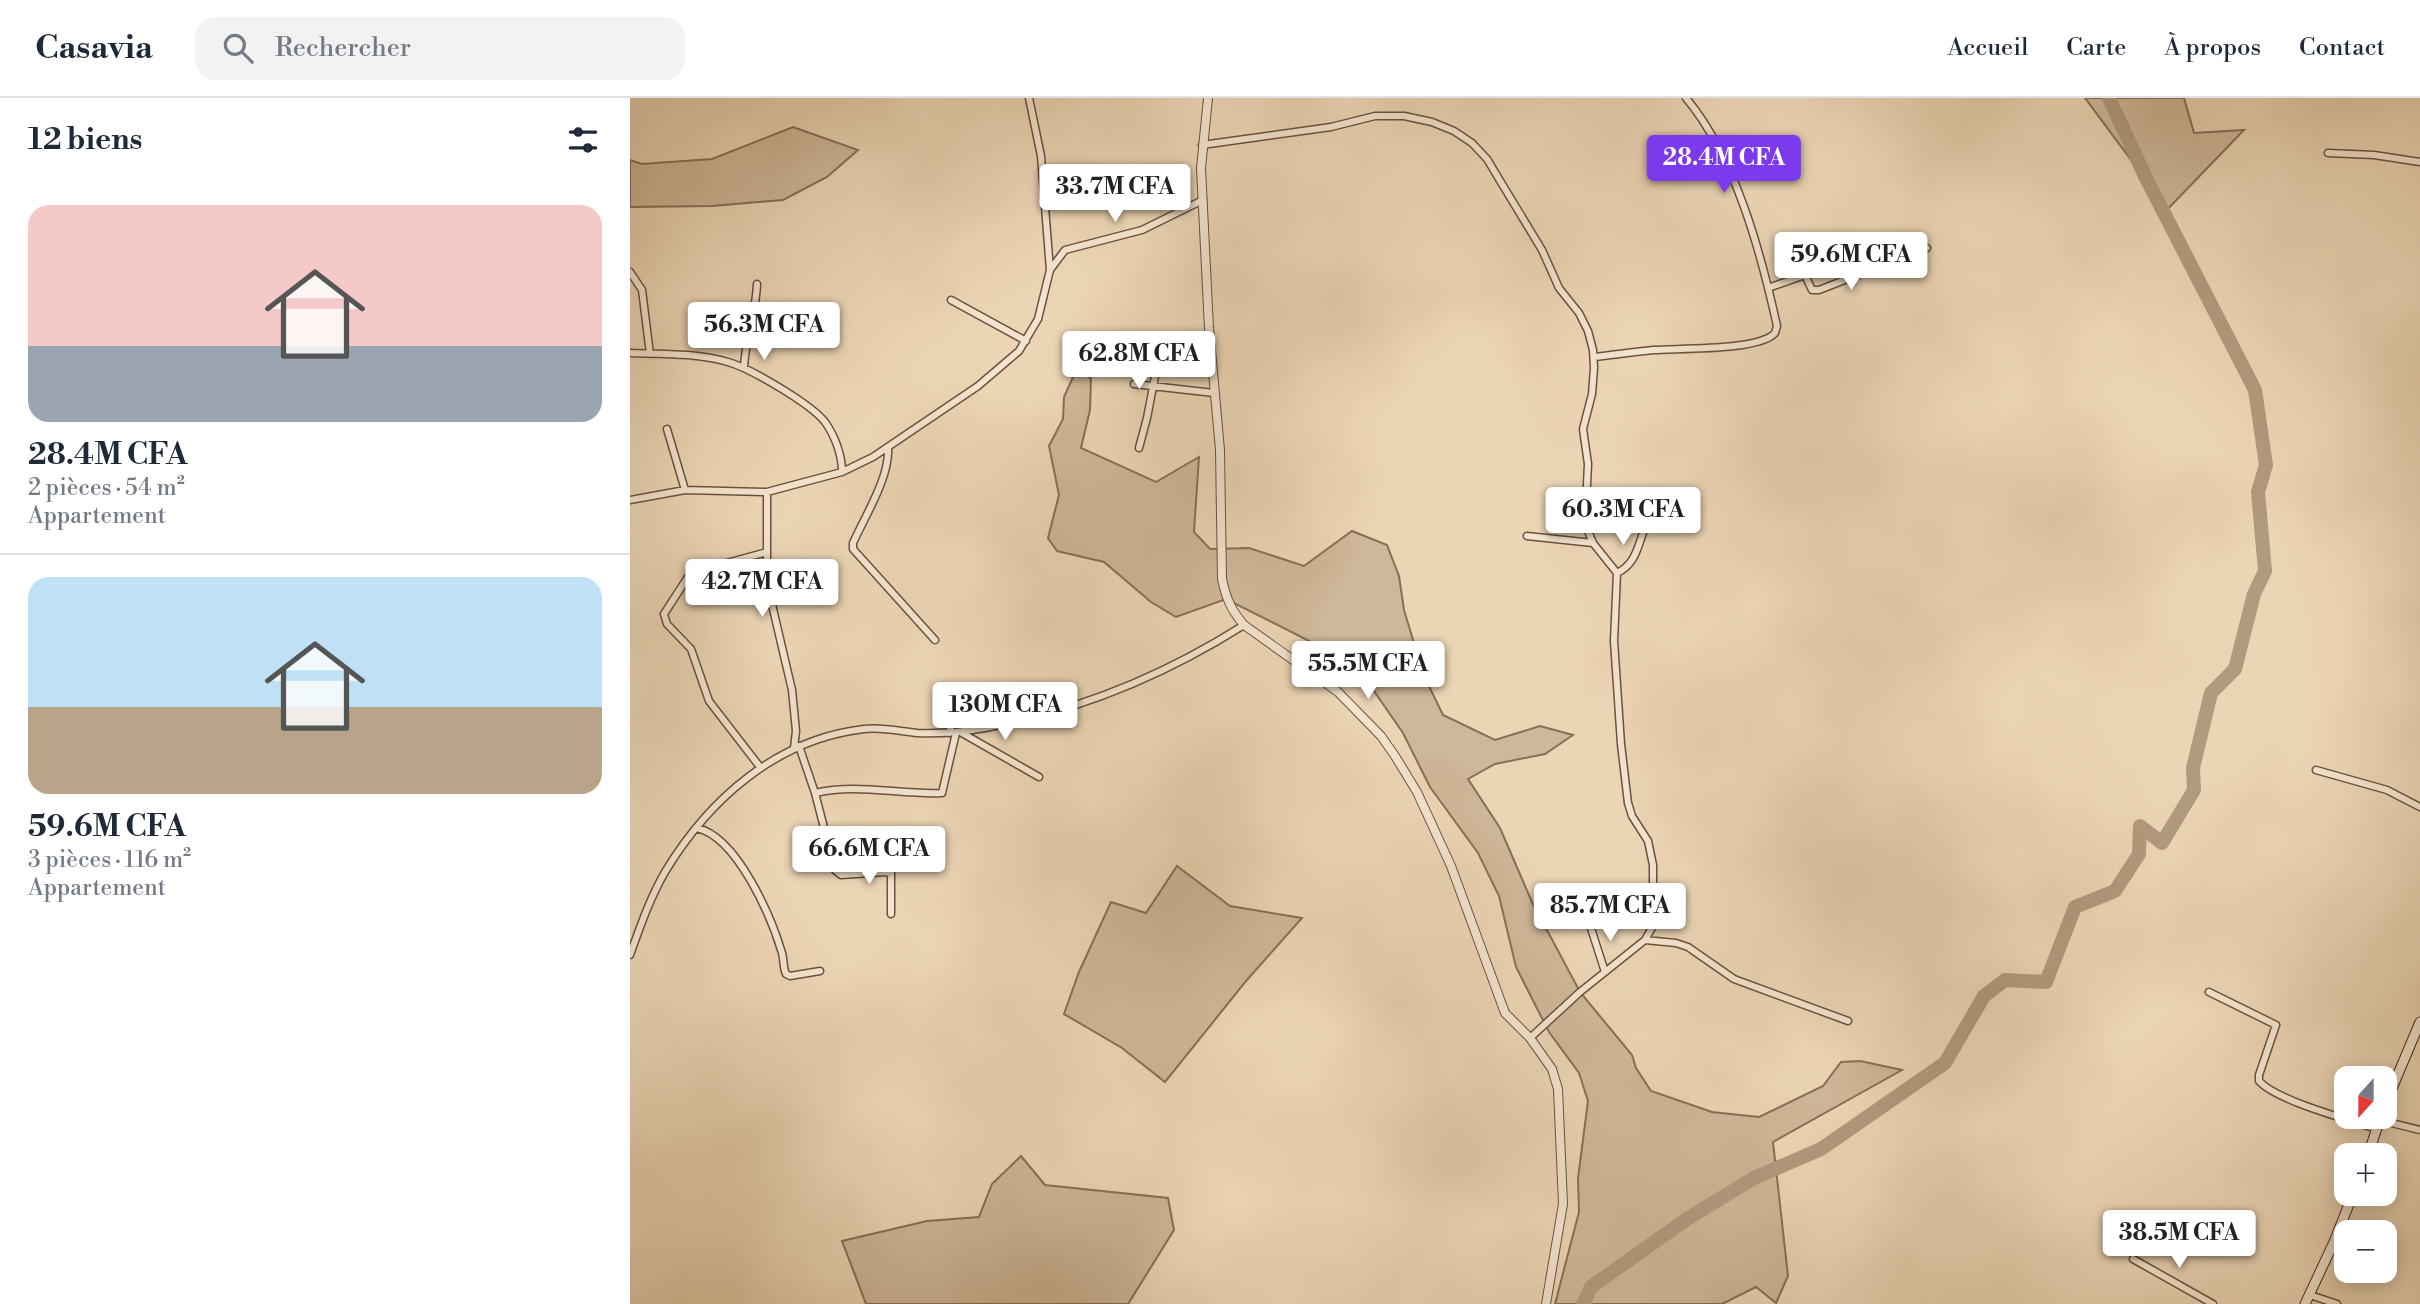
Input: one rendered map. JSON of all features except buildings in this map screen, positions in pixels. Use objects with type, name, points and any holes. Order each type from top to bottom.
[{"type":"main road","points":[[2398,1074],[2420,1022]]},
{"type":"main road","points":[[2307,1300],[2348,1206]]},
{"type":"street","points":[[630,500],[685,490],[767,492],[842,472],[888,447],[978,386],[1010,360],[1026,341],[1038,319],[1050,270],[1041,156],[1029,98]]},
{"type":"street","points":[[1208,98],[1202,145],[1203,200],[1214,393],[1220,450],[1222,579],[1226,599],[1244,625],[1338,692],[1359,711],[1388,746],[1417,792],[1451,866],[1506,1013],[1530,1038],[1552,1069],[1558,1089],[1563,1204],[1546,1304]]},
{"type":"street","points":[[1594,357],[1761,342],[1771,338],[1776,326],[1768,288],[1735,184],[1710,131],[1686,98]]},
{"type":"street","points":[[1202,145],[1331,127],[1375,116],[1404,116],[1432,122],[1454,131],[1472,143],[1487,159],[1542,250],[1559,288],[1588,331],[1594,357],[1592,394],[1583,429],[1588,464],[1585,524],[1593,543],[1616,573],[1614,641],[1623,763],[1632,816],[1647,841],[1653,864],[1654,921],[1646,940],[1530,1038]]},
{"type":"street","points":[[2328,152],[2420,162]]},
{"type":"street","points":[[1050,270],[1065,250],[1142,230],[1203,200]]},
{"type":"street","points":[[1768,288],[1805,275],[1812,290],[1819,290],[1927,248]]},
{"type":"street","points":[[630,272],[642,290],[650,354]]},
{"type":"street","points":[[744,368],[745,344],[755,308],[757,284]]},
{"type":"street","points":[[951,300],[1026,341]]},
{"type":"street","points":[[1139,448],[1162,340]]},
{"type":"street","points":[[630,353],[726,361],[771,382],[823,419],[842,461],[842,472]]},
{"type":"street","points":[[1135,384],[1214,393]]},
{"type":"street","points":[[667,429],[685,490]]},
{"type":"street","points":[[888,447],[881,482],[853,543],[853,549],[935,640]]},
{"type":"street","points":[[842,461],[853,467]]},
{"type":"street","points":[[767,492],[766,552],[770,596],[792,690],[796,747],[815,793],[835,870],[841,875],[891,873],[891,914]]},
{"type":"street","points":[[1616,573],[1629,566],[1643,533]]},
{"type":"street","points":[[1527,536],[1593,543]]},
{"type":"street","points":[[760,767],[709,701],[691,649],[667,624],[664,614],[688,577],[712,567],[766,552]]},
{"type":"street","points":[[630,955],[661,880],[684,843],[742,781],[760,767],[796,747],[864,729],[955,733],[1017,722],[1107,696],[1197,653],[1244,625]]},
{"type":"street","points":[[815,793],[850,789],[942,793],[961,696]]},
{"type":"street","points":[[955,733],[1040,777]]},
{"type":"street","points":[[2316,770],[2387,790],[2420,807]]},
{"type":"street","points":[[697,828],[723,843],[755,887],[783,954],[786,974],[790,976],[820,971]]},
{"type":"street","points":[[1589,922],[1605,972]]},
{"type":"street","points":[[1646,940],[1688,947],[1734,979],[1848,1021]]},
{"type":"street","points":[[2209,992],[2276,1025],[2259,1075],[2259,1081],[2264,1086],[2281,1095],[2334,1110]]},
{"type":"street","points":[[2398,1126],[2420,1130]]},
{"type":"street","points":[[2133,1259],[2213,1304]]},
{"type":"street","points":[[2307,1300],[2337,1304]]},
{"type":"shaded area","points":[[2085,98],[2184,98],[2194,133],[2244,130],[2160,217],[2151,187]]},
{"type":"shaded area","points":[[793,127],[858,150],[827,177],[783,200],[712,206],[630,207],[630,160],[642,164],[712,159]]},
{"type":"shaded area","points":[[1078,366],[1091,379],[1090,410],[1081,448],[1156,482],[1199,457],[1194,532],[1210,549],[1249,548],[1304,566],[1352,531],[1387,545],[1399,576],[1404,610],[1424,676],[1443,715],[1495,740],[1540,726],[1573,735],[1545,754],[1495,764],[1468,779],[1500,828],[1532,902],[1580,992],[1632,1055],[1636,1068],[1651,1091],[1712,1112],[1759,1117],[1823,1086],[1841,1062],[1860,1061],[1902,1070],[1773,1142],[1788,1276],[1776,1303],[1756,1287],[1722,1304],[1555,1304],[1579,1212],[1578,1178],[1588,1101],[1579,1073],[1549,1032],[1516,967],[1499,896],[1478,853],[1430,787],[1403,733],[1367,681],[1333,653],[1226,599],[1176,617],[1151,602],[1104,562],[1057,551],[1048,538],[1059,495],[1049,446],[1063,419],[1064,397]]},
{"type":"shaded area","points":[[1177,866],[1230,906],[1302,918],[1246,981],[1165,1082],[1122,1048],[1064,1014],[1079,972],[1111,902],[1146,913]]},
{"type":"shaded area","points":[[1021,1156],[1045,1185],[1168,1198],[1174,1230],[1128,1304],[866,1304],[842,1241],[927,1221],[979,1217],[992,1184]]},
{"type":"waterway","points":[[1583,1304],[1591,1287],[1687,1219],[1754,1178],[1821,1149],[1945,1063],[1984,996],[2005,980],[2046,982],[2075,907],[2115,891],[2139,854],[2140,826],[2162,843],[2194,790],[2193,768],[2211,693],[2235,669],[2254,594],[2265,571],[2258,492],[2266,465],[2255,390],[2146,178],[2109,98]]}]
